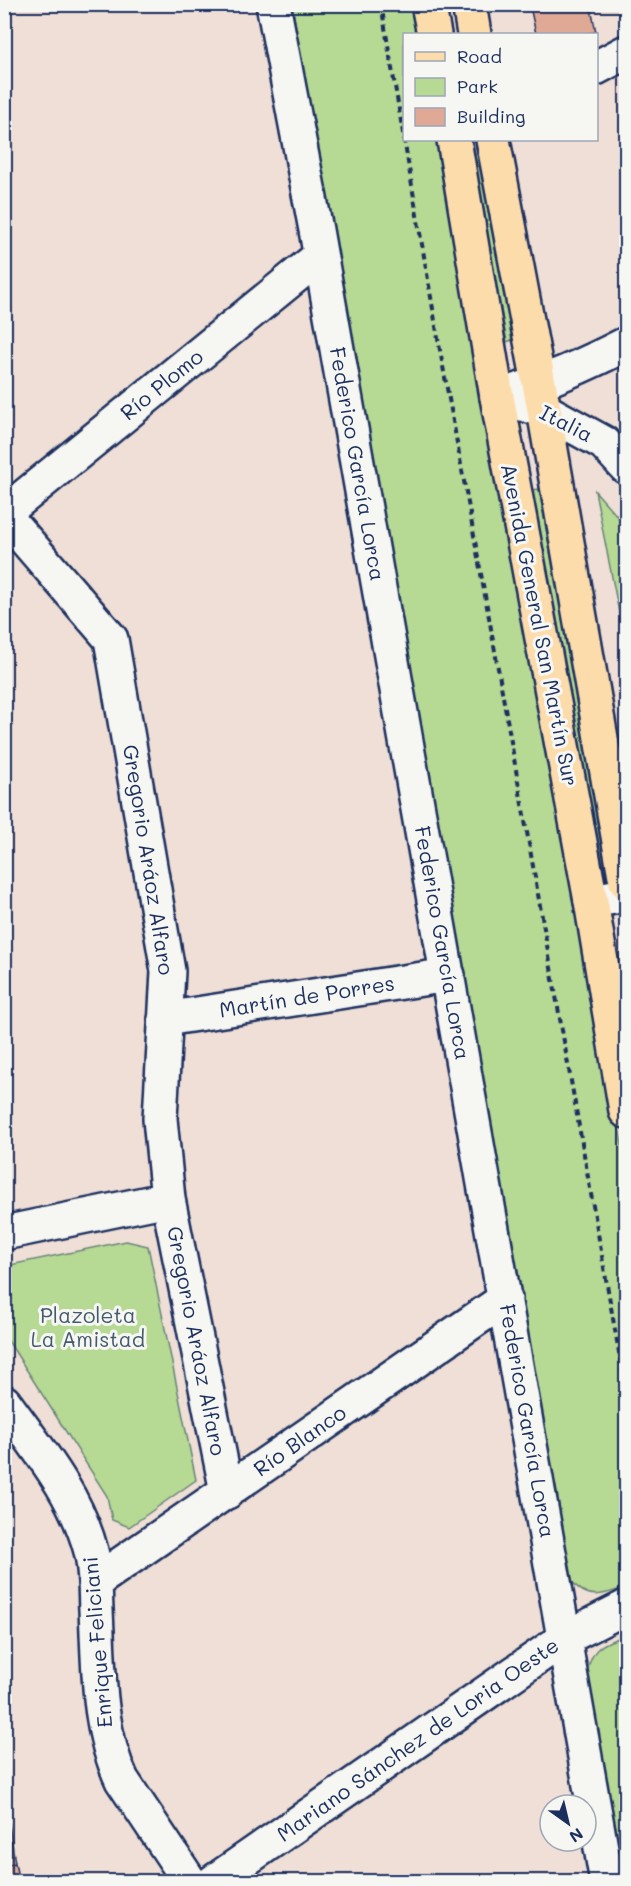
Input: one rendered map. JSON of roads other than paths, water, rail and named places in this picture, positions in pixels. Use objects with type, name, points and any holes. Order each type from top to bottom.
[{"type":"main road","points":[[428,4],[434,33]]},
{"type":"main road","points":[[469,4],[474,33]]},
{"type":"main road","name":"Avenida General San Martín Sur","points":[[454,141],[497,397],[591,901],[627,1111]]},
{"type":"main road","name":"Avenida General San Martín Sur","points":[[493,141],[542,397],[627,882]]},
{"type":"street","name":"Federico García Lorca","points":[[273,4],[566,1638],[607,1881]]},
{"type":"street","points":[[598,67],[627,52]]},
{"type":"street","name":"Río Plomo","points":[[4,514],[320,256]]},
{"type":"street","points":[[542,397],[588,363],[627,344]]},
{"type":"street","name":"Italia","points":[[497,397],[542,397],[604,443],[627,467]]},
{"type":"street","name":"Gregorio Aráoz Alfaro","points":[[4,514],[111,639],[168,971],[160,1119],[168,1199],[227,1492]]},
{"type":"street","points":[[591,901],[627,895]]},
{"type":"street","name":"Martín de Porres","points":[[165,1019],[448,975]]},
{"type":"street","points":[[4,1233],[168,1199]]},
{"type":"street","name":"Río Blanco","points":[[95,1582],[505,1299]]},
{"type":"street","name":"Enrique Feliciani","points":[[4,1402],[72,1501],[83,1524],[92,1553],[103,1715],[107,1739],[122,1780],[190,1881]]},
{"type":"street","name":"Mariano Sánchez de Loria Oeste","points":[[213,1881],[566,1638],[627,1607]]},
{"type":"park label","name":"Plazoleta La Amistad","points":[[88,1328]]}]
